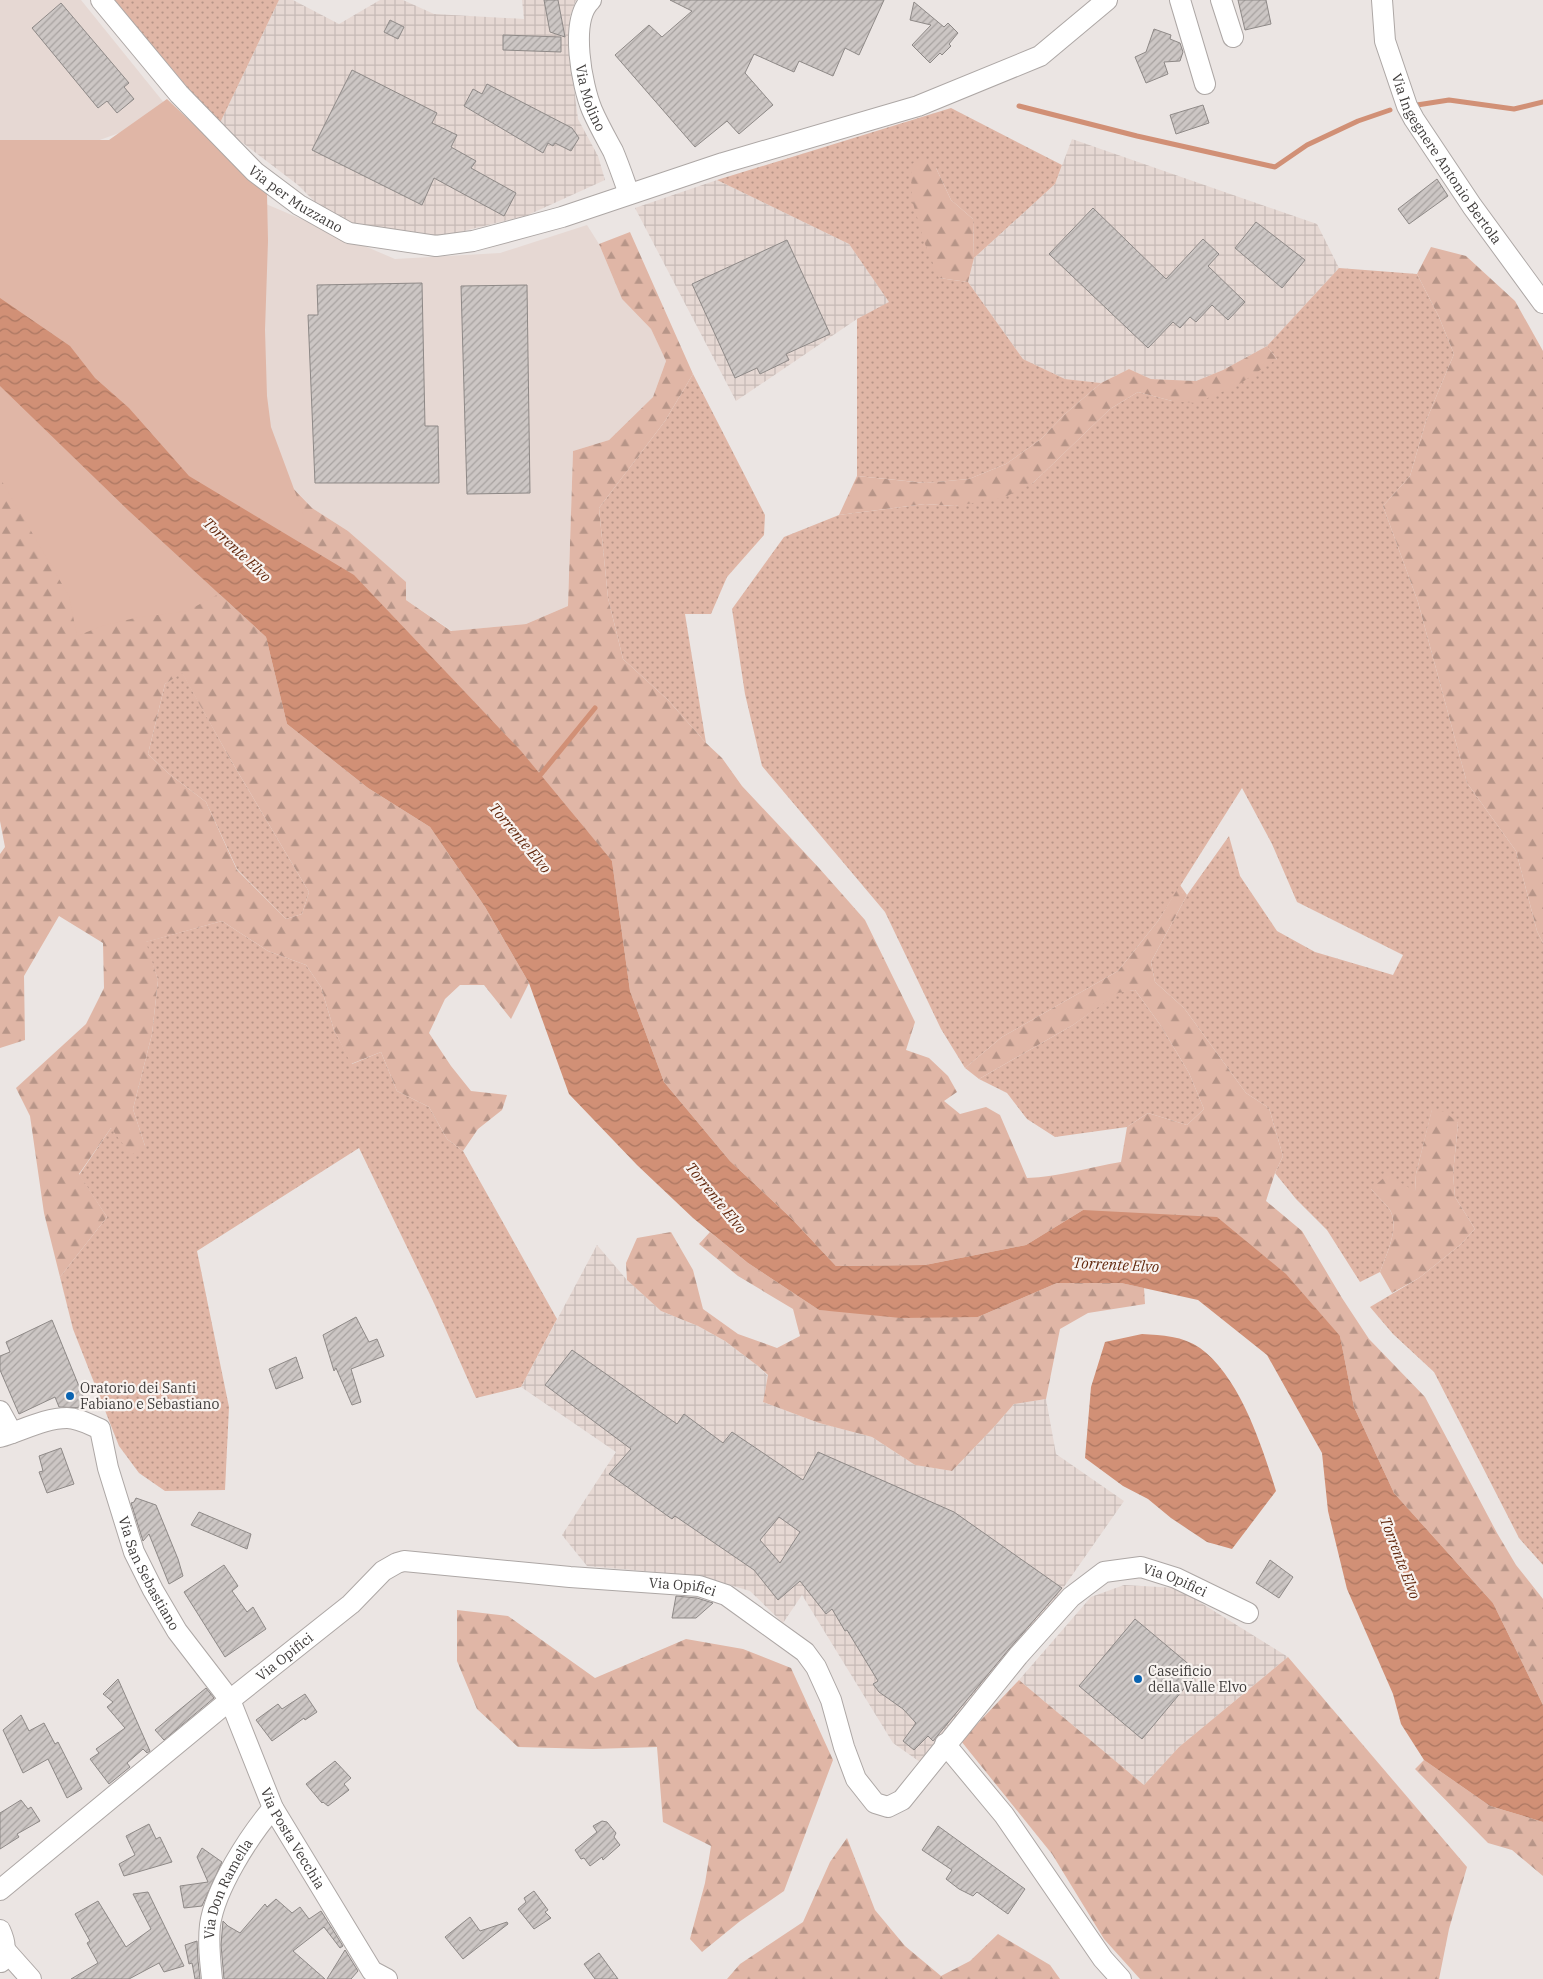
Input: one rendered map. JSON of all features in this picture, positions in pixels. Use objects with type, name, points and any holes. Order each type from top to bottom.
[{"type":"street","name":"Via per Muzzano","points":[[101,0],[179,94],[255,172],[299,205],[349,233],[436,246],[474,241],[562,217],[723,163],[918,106],[1040,56],[1107,0]]},
{"type":"street","name":"Via Molino","points":[[591,0],[584,8],[581,21],[579,51],[584,82],[592,110],[614,154],[629,194]]},
{"type":"street","points":[[1180,0],[1205,84]]},
{"type":"street","points":[[1221,0],[1233,37]]},
{"type":"street","name":"Via Ingegnere Antonio Bertola","points":[[1382,0],[1385,40],[1407,106],[1472,206],[1543,303]]},
{"type":"street","points":[[0,1410],[6,1435]]},
{"type":"street","name":"Via San Sebastiano","points":[[6,1435],[32,1425],[67,1418],[80,1420],[100,1429],[108,1468],[134,1552],[177,1631],[230,1700]]},
{"type":"street","name":"Via Opifici","points":[[1,1892],[230,1700],[351,1604],[384,1572],[397,1563],[404,1561],[570,1577],[699,1586],[726,1595],[806,1652],[816,1666],[831,1700],[844,1747],[856,1780],[876,1803],[888,1807],[902,1800],[945,1744],[1070,1597],[1104,1572],[1141,1567],[1176,1578],[1248,1613]]},
{"type":"street","name":"Via Posta Vecchia","points":[[230,1700],[273,1808],[374,1976]]},
{"type":"street","points":[[945,1744],[1004,1815],[1103,1959],[1121,1979]]},
{"type":"street","name":"Via Don Ramella","points":[[212,1979],[209,1945],[213,1911],[235,1861],[273,1808]]},
{"type":"street","points":[[0,1925],[0,1930],[5,1940],[3,1957],[31,1979]]},
{"type":"shaded area","points":[[0,0],[81,0],[169,109],[158,119],[83,146],[0,154]]},
{"type":"shaded area","points":[[279,0],[293,0],[339,24],[380,0],[403,0],[434,14],[524,19],[522,0],[576,0],[570,16],[573,80],[578,119],[598,156],[605,180],[528,215],[436,238],[354,224],[319,206],[298,185],[219,125]]},
{"type":"shaded area","points":[[1072,139],[1317,224],[1339,268],[1267,346],[1223,370],[1196,381],[1151,379],[1129,369],[1101,383],[1065,379],[1023,359],[968,282],[974,258],[1055,184]]},
{"type":"shaded area","points":[[717,180],[849,244],[890,303],[857,319],[736,401],[635,208]]},
{"type":"shaded area","points":[[259,201],[395,259],[500,253],[587,225],[599,244],[622,299],[651,329],[666,361],[653,397],[609,440],[573,451],[568,606],[526,624],[452,631],[406,600],[405,582],[348,531],[312,508],[263,455]]},
{"type":"shaded area","points":[[597,1245],[627,1280],[661,1311],[698,1326],[725,1341],[758,1366],[768,1376],[763,1402],[819,1423],[872,1437],[915,1465],[952,1471],[1014,1404],[1046,1399],[1056,1454],[1124,1501],[1038,1624],[920,1762],[893,1743],[802,1595],[783,1623],[750,1591],[699,1576],[587,1566],[562,1535],[616,1452],[521,1387]]},
{"type":"shaded area","points":[[1124,1585],[1177,1588],[1288,1657],[1179,1747],[1144,1785],[1019,1680],[1091,1597]]},
{"type":"green space","points":[[114,0],[279,0],[219,125]]},
{"type":"green space","points":[[167,99],[267,194],[268,241],[265,330],[267,396],[271,427],[304,516],[293,554],[187,611],[135,618],[102,626],[77,636],[69,596],[0,478],[0,140],[109,140]]},
{"type":"green space","points":[[951,108],[1062,165],[1055,184],[974,258],[973,219],[951,200],[936,168],[939,278],[968,282],[1023,359],[1065,379],[1101,383],[1065,414],[1041,439],[1006,464],[969,479],[926,483],[857,476],[857,319],[889,302],[849,244],[717,180]]},
{"type":"green space","points":[[921,156],[936,168],[951,200],[973,219],[974,258],[968,282],[939,278],[925,244],[912,200],[911,165]]},
{"type":"green space","points":[[630,232],[693,374],[665,421],[599,508],[608,598],[623,659],[668,700],[722,758],[742,786],[865,920],[915,1022],[906,1050],[929,1058],[948,1076],[957,1092],[944,1101],[960,1114],[986,1107],[1000,1115],[1027,1178],[1063,1174],[1121,1162],[1127,1127],[1148,1113],[1187,1125],[1204,1109],[1189,1073],[1161,1026],[1135,990],[1118,993],[1073,1025],[979,1079],[965,1068],[1002,1037],[1118,971],[1158,921],[1180,885],[1187,895],[1151,962],[1155,982],[1184,1008],[1246,1093],[1269,1108],[1283,1156],[1266,1201],[1302,1231],[1369,1339],[1425,1397],[1497,1533],[1516,1565],[1543,1599],[1543,1705],[1493,1603],[1394,1493],[1354,1407],[1340,1336],[1083,1210],[1026,1245],[925,1265],[836,1266],[791,1218],[730,1161],[664,1082],[630,991],[612,861],[189,476],[264,421],[292,487],[312,508],[348,531],[406,582],[406,600],[451,631],[526,624],[568,606],[573,451],[609,440],[653,397],[666,361],[651,329],[622,299],[599,244]]},
{"type":"green space","points":[[1431,247],[1466,256],[1515,301],[1543,351],[1543,943],[1537,931],[1516,851],[1467,783],[1418,602],[1383,506],[1410,476],[1426,421],[1454,354],[1439,317],[1417,274]]},
{"type":"green space","points":[[1339,268],[1417,274],[1439,317],[1454,354],[1426,421],[1410,476],[1383,506],[1418,602],[1467,783],[1516,851],[1537,931],[1543,943],[1543,1565],[1519,1538],[1434,1372],[1393,1334],[1370,1307],[1419,1278],[1460,1245],[1475,1229],[1455,1197],[1453,1174],[1458,1123],[1432,1110],[1416,1174],[1415,1191],[1371,1189],[1390,1210],[1394,1225],[1380,1272],[1360,1282],[1327,1230],[1296,1199],[1275,1173],[1283,1156],[1269,1108],[1246,1093],[1184,1008],[1155,982],[1151,962],[1187,895],[1229,836],[1240,876],[1277,931],[1315,952],[1393,975],[1403,955],[1297,902],[1272,844],[1242,788],[1158,921],[1118,971],[1002,1037],[965,1068],[941,1029],[885,912],[762,766],[745,694],[732,609],[784,537],[839,515],[925,504],[955,506],[1033,483],[1110,409],[1138,392],[1172,401],[1277,359],[1267,346]]},
{"type":"green space","points":[[1267,346],[1277,359],[1238,385],[1196,403],[1172,401],[1138,392],[1110,409],[1033,483],[1003,498],[955,506],[925,504],[839,515],[857,476],[925,483],[969,479],[1006,464],[1041,439],[1065,414],[1101,383],[1129,369],[1151,379],[1196,381],[1223,370]]},
{"type":"green space","points":[[693,374],[765,515],[764,535],[727,577],[711,614],[685,614],[706,743],[668,700],[623,659],[608,598],[599,508],[665,421]]},
{"type":"green space","points":[[0,386],[129,511],[266,637],[287,724],[368,788],[430,827],[485,907],[529,983],[511,1019],[484,985],[460,985],[445,999],[429,1033],[451,1066],[471,1091],[507,1095],[502,1110],[478,1129],[463,1151],[447,1139],[429,1107],[397,1091],[381,1052],[351,1064],[334,1030],[321,987],[306,965],[268,951],[222,921],[146,942],[158,980],[152,1034],[133,1109],[145,1146],[131,1155],[111,1128],[79,1174],[107,1217],[60,1277],[44,1213],[30,1116],[16,1088],[86,1024],[104,988],[103,943],[59,916],[24,976],[25,1040],[0,1048],[0,854],[5,847],[0,821]],"holes":[[[182,673],[309,892],[302,914],[286,919],[237,870],[206,802],[168,773],[148,754],[165,684]]]},
{"type":"green space","points":[[182,672],[229,757],[309,892],[302,914],[286,919],[237,869],[206,802],[168,773],[148,754],[165,684]]},
{"type":"green space","points":[[222,921],[268,951],[306,965],[321,987],[334,1030],[352,1064],[381,1052],[397,1091],[429,1107],[447,1139],[463,1151],[557,1319],[521,1387],[476,1398],[434,1303],[359,1148],[197,1251],[229,1407],[225,1490],[165,1491],[139,1473],[119,1446],[73,1329],[60,1277],[107,1217],[79,1175],[111,1128],[145,1146],[133,1109],[152,1034],[158,980],[145,942]]},
{"type":"green space","points":[[1135,990],[1161,1026],[1189,1073],[1204,1109],[1187,1125],[1148,1113],[1127,1127],[1055,1137],[1027,1119],[1007,1093],[979,1079],[1073,1025],[1118,992]]},
{"type":"green space","points":[[1432,1109],[1445,1112],[1458,1123],[1453,1174],[1455,1197],[1475,1229],[1460,1245],[1419,1278],[1392,1293],[1380,1272],[1393,1233],[1393,1217],[1388,1207],[1371,1189],[1387,1175],[1415,1191],[1416,1174]]},
{"type":"green space","points":[[671,1232],[693,1270],[703,1309],[738,1334],[777,1348],[800,1336],[793,1309],[738,1276],[699,1244],[710,1232],[748,1263],[819,1310],[978,1317],[1057,1283],[1121,1283],[1144,1288],[1145,1304],[1088,1313],[1060,1329],[1046,1399],[1014,1404],[952,1471],[915,1465],[872,1437],[819,1423],[763,1402],[768,1375],[758,1366],[725,1341],[698,1326],[661,1311],[627,1280],[626,1263],[637,1238]]},
{"type":"green space","points":[[457,1610],[508,1616],[595,1678],[686,1639],[743,1649],[791,1668],[833,1760],[784,1891],[739,1922],[702,1952],[690,1939],[705,1883],[711,1846],[663,1822],[657,1747],[593,1749],[518,1747],[477,1709],[457,1661]]},
{"type":"green space","points":[[1288,1657],[1467,1867],[1449,1929],[1439,1979],[1140,1979],[1104,1939],[1052,1854],[961,1741],[1019,1680],[1144,1785],[1179,1747]]},
{"type":"green space","points":[[1424,1760],[1490,1806],[1543,1822],[1543,1876],[1512,1850],[1488,1843],[1415,1769]]},
{"type":"green space","points":[[847,1838],[875,1910],[905,1946],[941,1976],[970,1961],[998,1934],[1050,1965],[1060,1979],[727,1979],[740,1964],[803,1922],[830,1862]]},
{"type":"water","name":"Torrente Elvo","points":[[0,298],[70,346],[95,378],[129,408],[189,476],[354,575],[521,751],[612,861],[630,991],[664,1082],[730,1161],[791,1218],[836,1266],[925,1265],[1026,1245],[1083,1210],[1217,1217],[1286,1274],[1340,1336],[1354,1407],[1394,1493],[1493,1603],[1543,1705],[1543,1822],[1490,1806],[1424,1760],[1401,1724],[1393,1694],[1347,1589],[1328,1511],[1322,1453],[1267,1355],[1198,1300],[1121,1283],[1057,1283],[978,1317],[901,1318],[819,1310],[748,1263],[693,1218],[637,1165],[569,1094],[529,983],[485,907],[430,827],[368,788],[287,724],[266,637],[129,511],[0,386]]},
{"type":"water","points":[[1142,1334],[1179,1339],[1200,1348],[1227,1376],[1248,1414],[1276,1491],[1232,1549],[1207,1542],[1171,1518],[1148,1499],[1123,1486],[1085,1458],[1091,1387],[1105,1342]]},
{"type":"building","points":[[544,0],[558,0],[565,37],[550,32]]},
{"type":"building","points":[[670,0],[884,0],[859,55],[845,48],[833,76],[799,61],[794,72],[754,54],[745,73],[773,105],[739,134],[727,121],[695,147],[615,55],[649,25],[662,37],[692,11]]},
{"type":"building","points":[[1238,0],[1266,0],[1271,24],[1245,30]]},
{"type":"building","points":[[914,2],[944,27],[948,23],[958,33],[949,44],[951,46],[930,63],[912,45],[931,25],[910,20]]},
{"type":"building","points":[[61,3],[129,83],[124,87],[134,99],[117,113],[107,101],[98,108],[32,28]]},
{"type":"building","points":[[390,20],[404,27],[398,39],[384,32]]},
{"type":"building","points":[[1154,29],[1171,35],[1170,39],[1180,43],[1183,52],[1180,61],[1164,62],[1168,74],[1146,83],[1135,57],[1146,52]]},
{"type":"building","points":[[503,35],[561,37],[561,52],[503,50]]},
{"type":"building","points":[[352,70],[437,113],[432,123],[457,135],[451,147],[476,161],[471,168],[516,193],[504,216],[434,178],[422,205],[312,150]]},
{"type":"building","points":[[487,84],[572,128],[579,138],[571,151],[555,143],[553,146],[548,143],[543,153],[464,106],[473,89],[482,94]]},
{"type":"building","points":[[1203,105],[1209,123],[1176,134],[1170,115]]},
{"type":"building","points":[[1437,179],[1448,196],[1409,224],[1398,209]]},
{"type":"building","points":[[1093,208],[1166,279],[1203,239],[1219,254],[1208,266],[1245,302],[1228,320],[1212,305],[1196,322],[1190,317],[1180,328],[1173,322],[1148,348],[1049,254]]},
{"type":"building","points":[[1256,222],[1305,260],[1282,288],[1235,248]]},
{"type":"building","points":[[787,240],[830,334],[786,354],[789,360],[760,374],[757,368],[735,378],[692,284]]},
{"type":"building","points":[[422,283],[425,426],[438,426],[439,483],[315,483],[308,315],[318,315],[317,285]]},
{"type":"building","points":[[527,285],[530,493],[467,494],[461,286]]},
{"type":"building","points":[[356,1317],[369,1342],[377,1339],[384,1356],[351,1369],[361,1402],[352,1405],[336,1368],[334,1371],[323,1335]]},
{"type":"building","points":[[52,1320],[85,1401],[83,1408],[59,1407],[55,1397],[19,1414],[0,1370],[0,1356],[10,1352],[6,1342]]},
{"type":"building","points":[[572,1350],[677,1424],[684,1414],[723,1443],[732,1432],[803,1480],[818,1452],[954,1512],[1062,1588],[933,1741],[928,1736],[914,1750],[903,1741],[916,1723],[903,1709],[879,1692],[873,1684],[878,1681],[832,1609],[826,1614],[800,1581],[778,1600],[754,1570],[675,1516],[672,1519],[609,1474],[631,1449],[545,1385]],"holes":[[[779,1517],[800,1532],[780,1563],[760,1540]]]},
{"type":"building","points":[[296,1357],[303,1378],[276,1389],[269,1369]]},
{"type":"building","points":[[61,1448],[74,1484],[47,1493],[39,1472],[43,1471],[39,1456]]},
{"type":"building","points":[[136,1498],[156,1505],[178,1559],[183,1576],[169,1584],[149,1534],[143,1541],[131,1503]]},
{"type":"building","points":[[199,1512],[251,1534],[247,1549],[191,1525]]},
{"type":"building","points":[[1270,1560],[1293,1577],[1279,1598],[1256,1583]]},
{"type":"building","points":[[224,1565],[238,1586],[232,1591],[247,1612],[253,1607],[266,1629],[225,1657],[184,1592]]},
{"type":"building","points":[[676,1596],[697,1598],[713,1603],[696,1618],[672,1618]]},
{"type":"building","name":"Caseificio della Valle Elvo","points":[[1135,1619],[1198,1672],[1142,1739],[1079,1686]]},
{"type":"building","points":[[118,1679],[150,1751],[147,1753],[143,1749],[127,1763],[130,1767],[109,1784],[90,1759],[99,1753],[96,1749],[125,1728],[107,1707],[113,1702],[103,1694]]},
{"type":"building","points":[[206,1688],[214,1698],[164,1740],[155,1730]]},
{"type":"building","points":[[305,1694],[317,1712],[305,1720],[304,1718],[272,1741],[256,1720],[278,1704],[282,1709]]},
{"type":"building","points":[[21,1715],[29,1731],[44,1723],[55,1744],[58,1742],[82,1789],[67,1798],[48,1759],[23,1773],[3,1730]]},
{"type":"building","points":[[335,1761],[351,1778],[344,1784],[349,1790],[328,1806],[322,1803],[306,1784]]},
{"type":"building","points":[[21,1800],[28,1809],[31,1807],[40,1821],[17,1834],[19,1837],[0,1849],[0,1813]]},
{"type":"building","points":[[602,1821],[607,1822],[616,1833],[614,1837],[620,1845],[603,1860],[602,1857],[590,1866],[584,1858],[581,1859],[575,1850],[597,1832],[593,1826]]},
{"type":"building","points":[[149,1824],[156,1839],[160,1837],[172,1862],[124,1876],[119,1864],[135,1855],[126,1836]]},
{"type":"building","points":[[938,1826],[1025,1889],[1008,1914],[977,1892],[973,1896],[959,1889],[946,1879],[952,1870],[922,1850]]},
{"type":"building","points":[[202,1848],[222,1862],[202,1906],[184,1908],[180,1886],[208,1882],[197,1857]]},
{"type":"building","points":[[534,1891],[548,1910],[545,1912],[551,1918],[534,1929],[518,1909],[526,1902],[524,1898]]},
{"type":"building","points":[[148,1892],[184,1966],[164,1972],[159,1963],[129,1979],[71,1979],[98,1963],[87,1943],[90,1941],[75,1914],[98,1901],[126,1947],[151,1929],[133,1894]]},
{"type":"building","points":[[276,1899],[292,1913],[300,1907],[309,1919],[321,1911],[343,1946],[340,1948],[324,1927],[293,1951],[325,1979],[224,1979],[221,1945],[223,1921],[240,1933],[265,1904],[267,1907]]},
{"type":"building","points":[[470,1917],[480,1931],[507,1922],[508,1924],[463,1959],[445,1937]]},
{"type":"building","points":[[197,1941],[200,1979],[195,1979],[192,1963],[189,1964],[185,1945]]},
{"type":"building","points":[[345,1950],[358,1971],[351,1979],[327,1979]]},
{"type":"building","points":[[599,1953],[618,1979],[595,1979],[584,1964]]},
{"type":"waterway","points":[[1417,105],[1449,100],[1514,109],[1543,102]]},
{"type":"waterway","points":[[1019,106],[1137,136],[1275,167],[1307,145],[1358,121],[1390,110]]},
{"type":"waterway","points":[[537,779],[595,708]]},
{"type":"place","name":"Oratorio dei Santi Fabiano e Sebastiano","points":[[70,1396]]},
{"type":"place","name":"Caseificio della Valle Elvo","points":[[1138,1679]]}]
